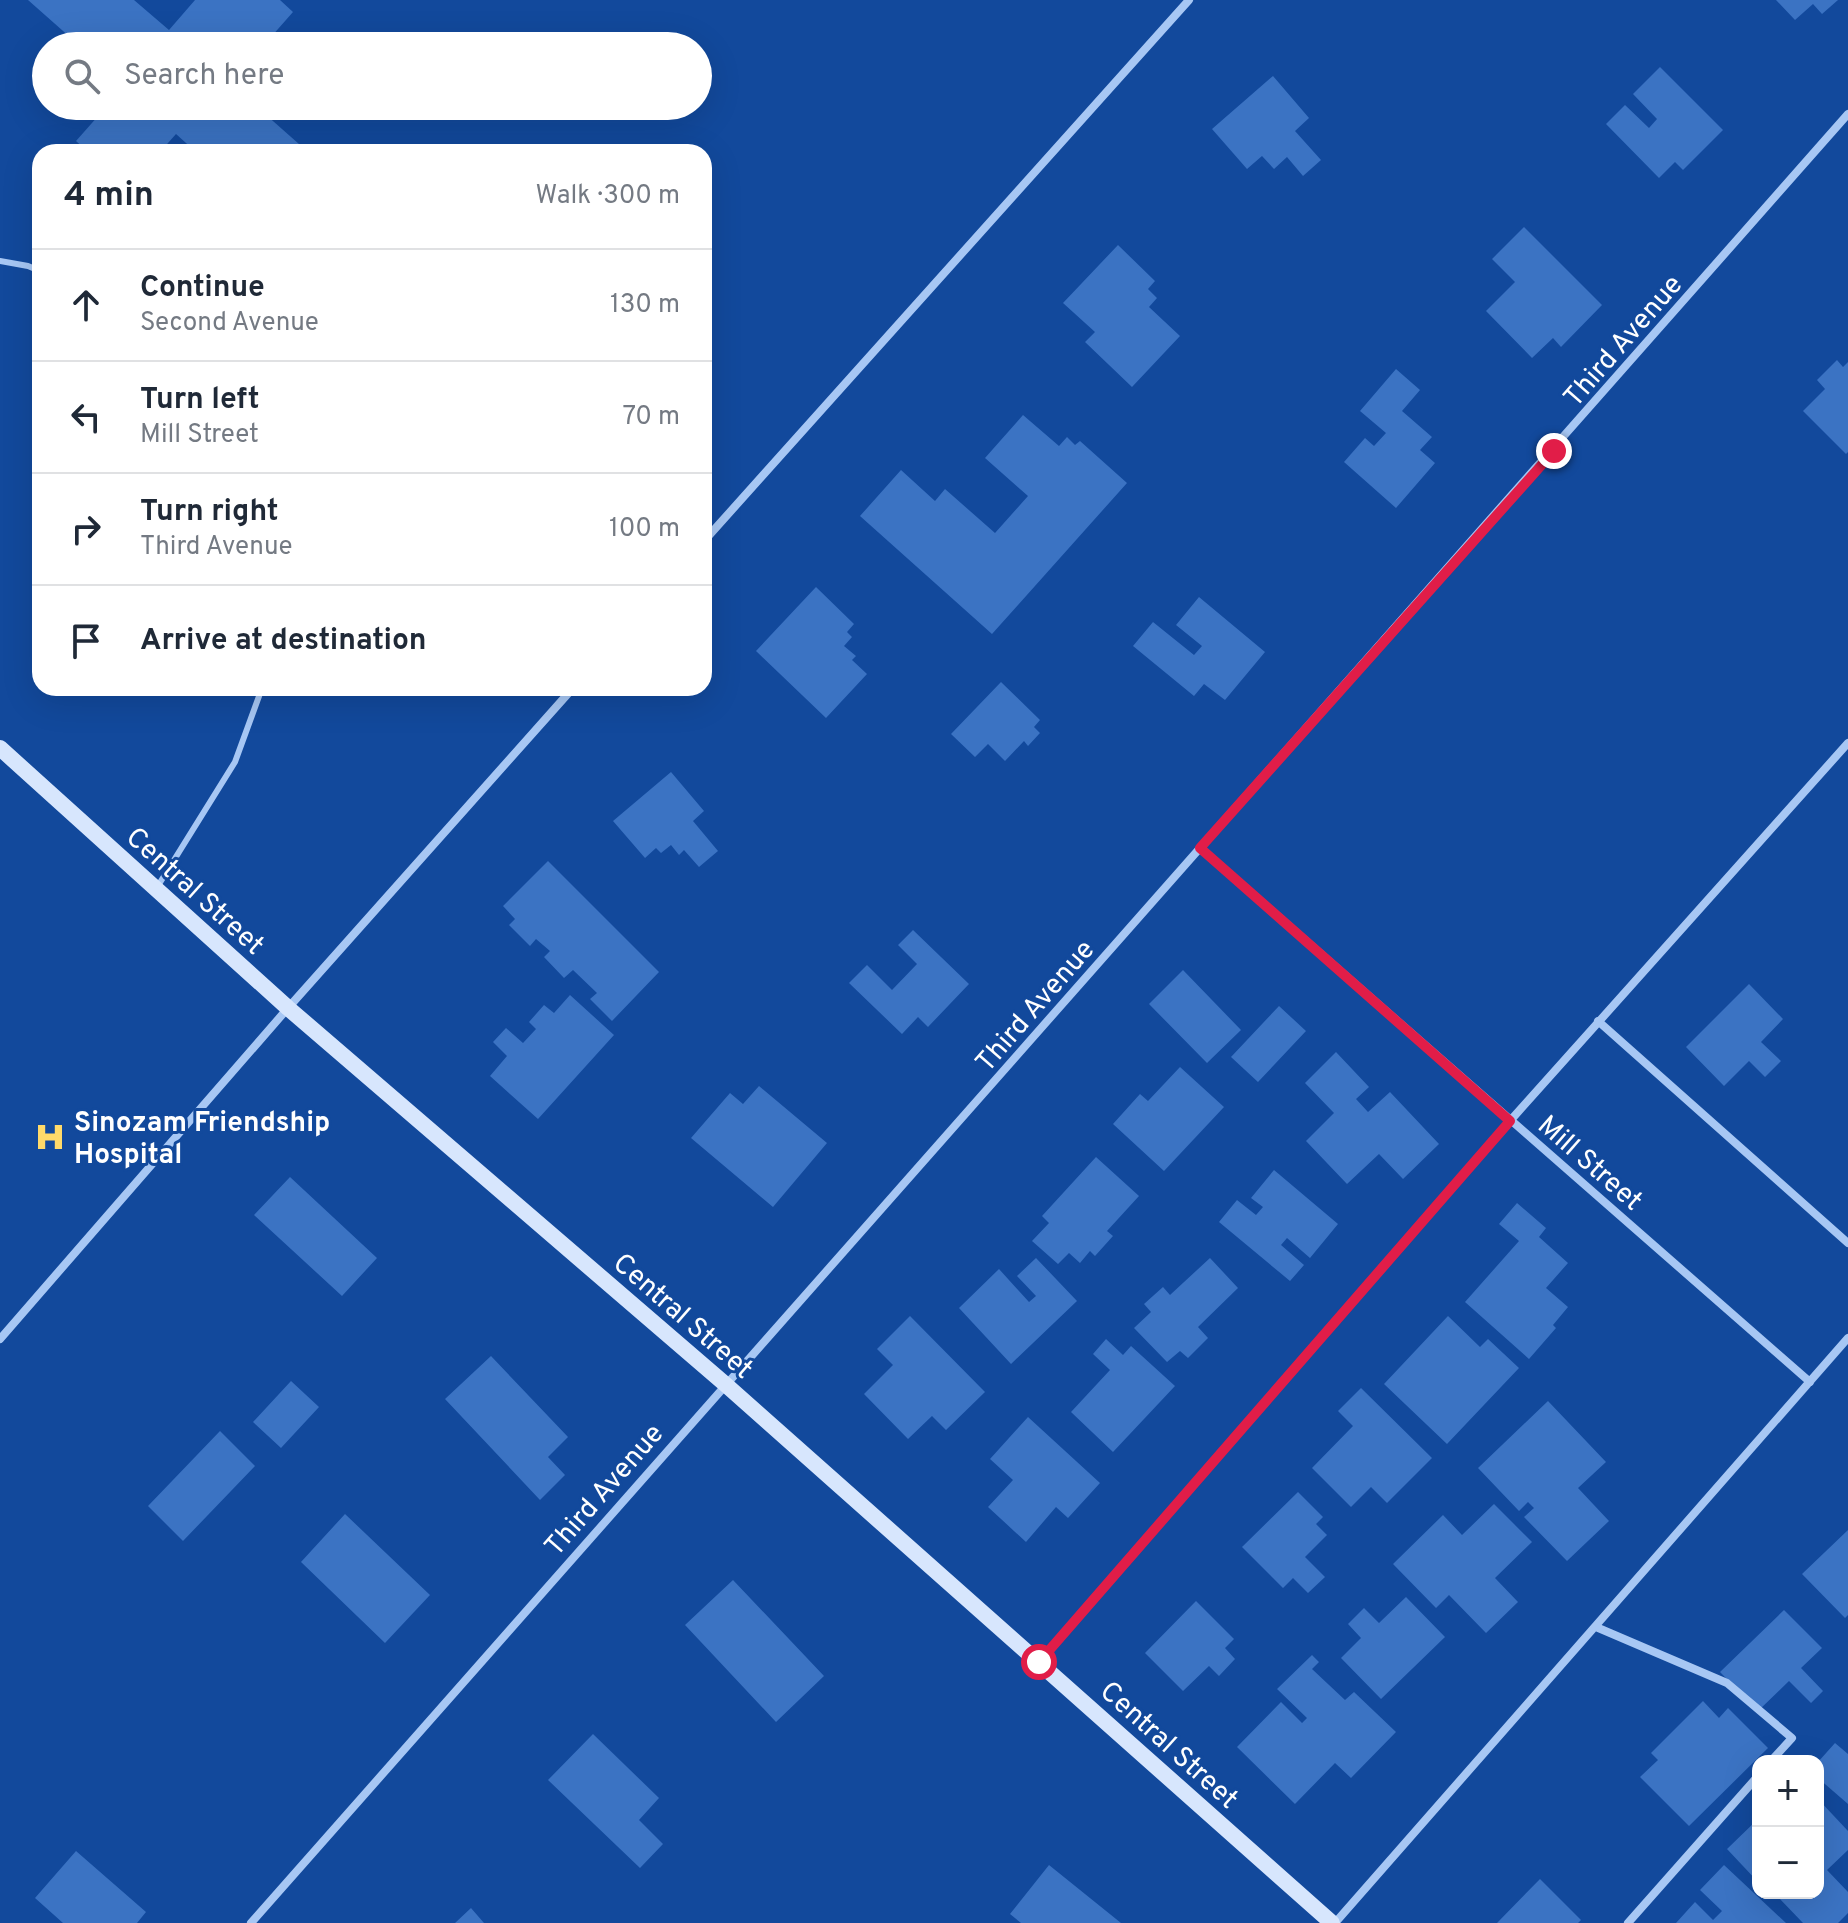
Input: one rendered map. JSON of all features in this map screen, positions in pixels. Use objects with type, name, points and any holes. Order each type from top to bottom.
[{"type":"main road","name":"Central Street","points":[[0,748],[288,1008],[725,1384],[1334,1923]]},
{"type":"street","points":[[712,532],[1189,0]]},
{"type":"street","name":"Third Avenue","points":[[251,1923],[1554,451],[1848,114]]},
{"type":"street","points":[[0,1339],[288,1008],[566,696]]},
{"type":"street","points":[[1039,1662],[1598,1021],[1848,743]]},
{"type":"street","name":"Mill Street","points":[[1200,848],[1810,1382]]},
{"type":"street","points":[[1598,1021],[1848,1243]]},
{"type":"street","points":[[1334,1923],[1848,1338]]},
{"type":"street","points":[[1596,1627],[1727,1683],[1792,1738],[1776,1755]]},
{"type":"street","points":[[1628,1923],[1752,1783]]},
{"type":"lane","points":[[0,261],[32,268]]},
{"type":"lane","points":[[156,889],[235,762],[259,696]]},
{"type":"building","points":[[28,0],[134,0],[169,30],[195,0],[280,0],[293,12],[275,32],[64,32]]},
{"type":"building","points":[[1776,0],[1838,0],[1822,14],[1813,4],[1795,20]]},
{"type":"building","points":[[1660,67],[1723,130],[1683,170],[1675,162],[1659,178],[1606,124],[1625,105],[1649,128],[1657,119],[1633,94]]},
{"type":"building","points":[[1273,76],[1309,118],[1295,131],[1321,160],[1303,176],[1287,157],[1274,169],[1262,156],[1247,169],[1212,129]]},
{"type":"building","points":[[95,120],[272,120],[299,144],[187,144],[176,134],[167,144],[79,144],[76,141]]},
{"type":"building","points":[[1524,227],[1602,305],[1561,347],[1553,338],[1532,358],[1486,311],[1515,282],[1492,259]]},
{"type":"building","points":[[1118,245],[1155,281],[1148,289],[1157,298],[1149,307],[1180,336],[1132,387],[1085,342],[1095,332],[1063,303]]},
{"type":"building","points":[[1837,360],[1843,367],[1848,362],[1846,454],[1803,411],[1825,389],[1817,380]]},
{"type":"building","points":[[1396,369],[1420,390],[1402,411],[1432,437],[1420,450],[1435,463],[1396,508],[1344,462],[1365,438],[1374,446],[1386,433],[1360,411]]},
{"type":"building","points":[[1023,415],[1059,446],[1067,437],[1075,445],[1080,441],[1127,483],[992,634],[860,516],[901,470],[935,501],[945,489],[995,533],[1028,496],[985,458]]},
{"type":"building","points":[[816,587],[854,624],[847,632],[852,637],[844,646],[856,656],[852,660],[867,674],[826,718],[756,651]]},
{"type":"building","points":[[1199,597],[1265,652],[1225,700],[1204,684],[1194,696],[1133,646],[1153,622],[1194,655],[1202,646],[1176,625]]},
{"type":"building","points":[[1001,682],[1040,720],[1034,727],[1040,733],[1028,746],[1024,741],[1005,761],[988,744],[975,757],[951,734]]},
{"type":"building","points":[[671,772],[704,811],[693,821],[718,851],[699,867],[684,850],[679,855],[671,845],[661,853],[656,848],[645,858],[613,821]]},
{"type":"building","points":[[548,861],[659,972],[612,1021],[590,999],[597,993],[573,970],[564,978],[544,957],[550,951],[536,939],[530,946],[509,925],[515,919],[503,906]]},
{"type":"building","points":[[913,930],[969,984],[928,1027],[918,1017],[902,1034],[849,983],[867,965],[892,990],[917,964],[898,945]]},
{"type":"building","points":[[1183,970],[1241,1030],[1207,1063],[1149,1004]]},
{"type":"building","points":[[1749,984],[1783,1019],[1761,1042],[1781,1061],[1765,1077],[1749,1061],[1724,1086],[1686,1047]]},
{"type":"building","points":[[570,995],[614,1035],[538,1119],[490,1076],[507,1056],[493,1042],[506,1028],[523,1043],[536,1029],[529,1022],[544,1005],[554,1013]]},
{"type":"building","points":[[1279,1006],[1306,1031],[1258,1082],[1231,1057]]},
{"type":"building","points":[[1336,1052],[1369,1087],[1356,1099],[1368,1112],[1390,1092],[1439,1144],[1403,1179],[1379,1154],[1347,1184],[1306,1141],[1334,1113],[1305,1083]]},
{"type":"building","points":[[1180,1067],[1224,1107],[1164,1171],[1113,1124],[1140,1094],[1148,1101]]},
{"type":"building","points":[[759,1086],[827,1143],[773,1207],[691,1138],[730,1093],[743,1104]]},
{"type":"building","points":[[1096,1157],[1139,1196],[1107,1231],[1113,1236],[1095,1256],[1090,1251],[1080,1263],[1069,1253],[1058,1264],[1032,1241],[1049,1223],[1042,1216]]},
{"type":"building","points":[[1274,1170],[1338,1224],[1310,1258],[1287,1238],[1281,1245],[1304,1265],[1290,1281],[1219,1222],[1237,1200],[1256,1215],[1263,1207],[1251,1198]]},
{"type":"building","points":[[290,1177],[377,1258],[342,1296],[254,1215]]},
{"type":"building","points":[[1517,1203],[1546,1228],[1539,1237],[1568,1263],[1546,1288],[1568,1307],[1553,1325],[1556,1328],[1529,1359],[1465,1302],[1519,1241],[1499,1224]]},
{"type":"building","points":[[1036,1258],[1077,1301],[1011,1364],[959,1308],[999,1269],[1029,1302],[1036,1296],[1017,1276]]},
{"type":"building","points":[[1210,1258],[1238,1288],[1198,1327],[1208,1338],[1188,1358],[1180,1351],[1167,1362],[1134,1328],[1151,1312],[1144,1304],[1163,1287],[1170,1295]]},
{"type":"building","points":[[910,1316],[985,1392],[946,1430],[932,1416],[908,1439],[864,1394],[893,1365],[877,1349]]},
{"type":"building","points":[[1448,1316],[1480,1347],[1488,1339],[1519,1368],[1447,1444],[1384,1384]]},
{"type":"building","points":[[1106,1339],[1123,1355],[1131,1346],[1175,1386],[1113,1452],[1071,1412],[1110,1370],[1093,1354]]},
{"type":"building","points":[[491,1356],[568,1437],[548,1457],[565,1475],[540,1500],[445,1399]]},
{"type":"building","points":[[291,1381],[319,1407],[281,1448],[253,1422]]},
{"type":"building","points":[[1361,1388],[1432,1458],[1387,1503],[1371,1487],[1351,1507],[1312,1468],[1353,1426],[1338,1411]]},
{"type":"building","points":[[1548,1401],[1606,1462],[1578,1488],[1609,1521],[1567,1561],[1524,1517],[1534,1508],[1528,1502],[1519,1511],[1478,1468]]},
{"type":"building","points":[[1028,1417],[1100,1483],[1068,1518],[1056,1507],[1026,1542],[988,1507],[1013,1480],[990,1459]]},
{"type":"building","points":[[220,1431],[255,1466],[183,1541],[148,1506]]},
{"type":"building","points":[[1298,1492],[1323,1517],[1316,1524],[1327,1535],[1305,1557],[1325,1577],[1308,1593],[1293,1578],[1283,1588],[1242,1547]]},
{"type":"building","points":[[1494,1504],[1532,1542],[1495,1578],[1518,1602],[1486,1633],[1449,1595],[1436,1608],[1393,1564],[1443,1515],[1462,1535]]},
{"type":"building","points":[[345,1514],[430,1595],[385,1643],[301,1562]]},
{"type":"building","points":[[1848,1530],[1848,1615],[1845,1618],[1802,1574]]},
{"type":"building","points":[[733,1580],[824,1676],[776,1722],[685,1625]]},
{"type":"building","points":[[1406,1597],[1445,1637],[1381,1699],[1341,1658],[1361,1638],[1348,1624],[1364,1608],[1379,1623]]},
{"type":"building","points":[[1196,1601],[1234,1639],[1225,1648],[1235,1659],[1219,1676],[1209,1666],[1183,1691],[1145,1653]]},
{"type":"building","points":[[1784,1610],[1822,1648],[1801,1668],[1823,1691],[1811,1703],[1789,1681],[1758,1711],[1720,1672]]},
{"type":"building","points":[[1312,1655],[1319,1662],[1312,1669],[1345,1700],[1354,1692],[1396,1732],[1351,1778],[1335,1763],[1295,1804],[1237,1747],[1281,1702],[1302,1723],[1307,1718],[1277,1689]]},
{"type":"building","points":[[1703,1701],[1719,1718],[1728,1708],[1768,1748],[1761,1755],[1752,1755],[1752,1764],[1689,1826],[1640,1777],[1658,1760],[1651,1753]]},
{"type":"building","points":[[593,1734],[659,1798],[639,1820],[663,1844],[640,1868],[548,1780]]},
{"type":"building","points":[[1835,1743],[1848,1754],[1848,1804],[1824,1783],[1824,1755]]},
{"type":"building","points":[[1824,1805],[1848,1831],[1848,1850],[1827,1870],[1848,1892],[1848,1913],[1838,1923],[1803,1923],[1780,1899],[1824,1899]]},
{"type":"building","points":[[1752,1825],[1752,1876],[1727,1849]]},
{"type":"building","points":[[76,1851],[146,1912],[137,1923],[63,1923],[35,1898]]},
{"type":"building","points":[[1049,1865],[1121,1923],[1021,1923],[1010,1914]]},
{"type":"building","points":[[1724,1865],[1752,1891],[1752,1899],[1760,1899],[1786,1923],[1676,1923],[1695,1902],[1713,1920],[1722,1911],[1700,1890]]},
{"type":"building","points":[[1540,1879],[1581,1920],[1578,1923],[1497,1923]]},
{"type":"building","points":[[471,1908],[484,1923],[455,1923]]},
{"type":"place","name":"Sinozam Friendship Hospital","points":[[50,1137]]},
{"type":"route","points":[[1039,1662],[1510,1121],[1200,848],[1554,451]]}]
